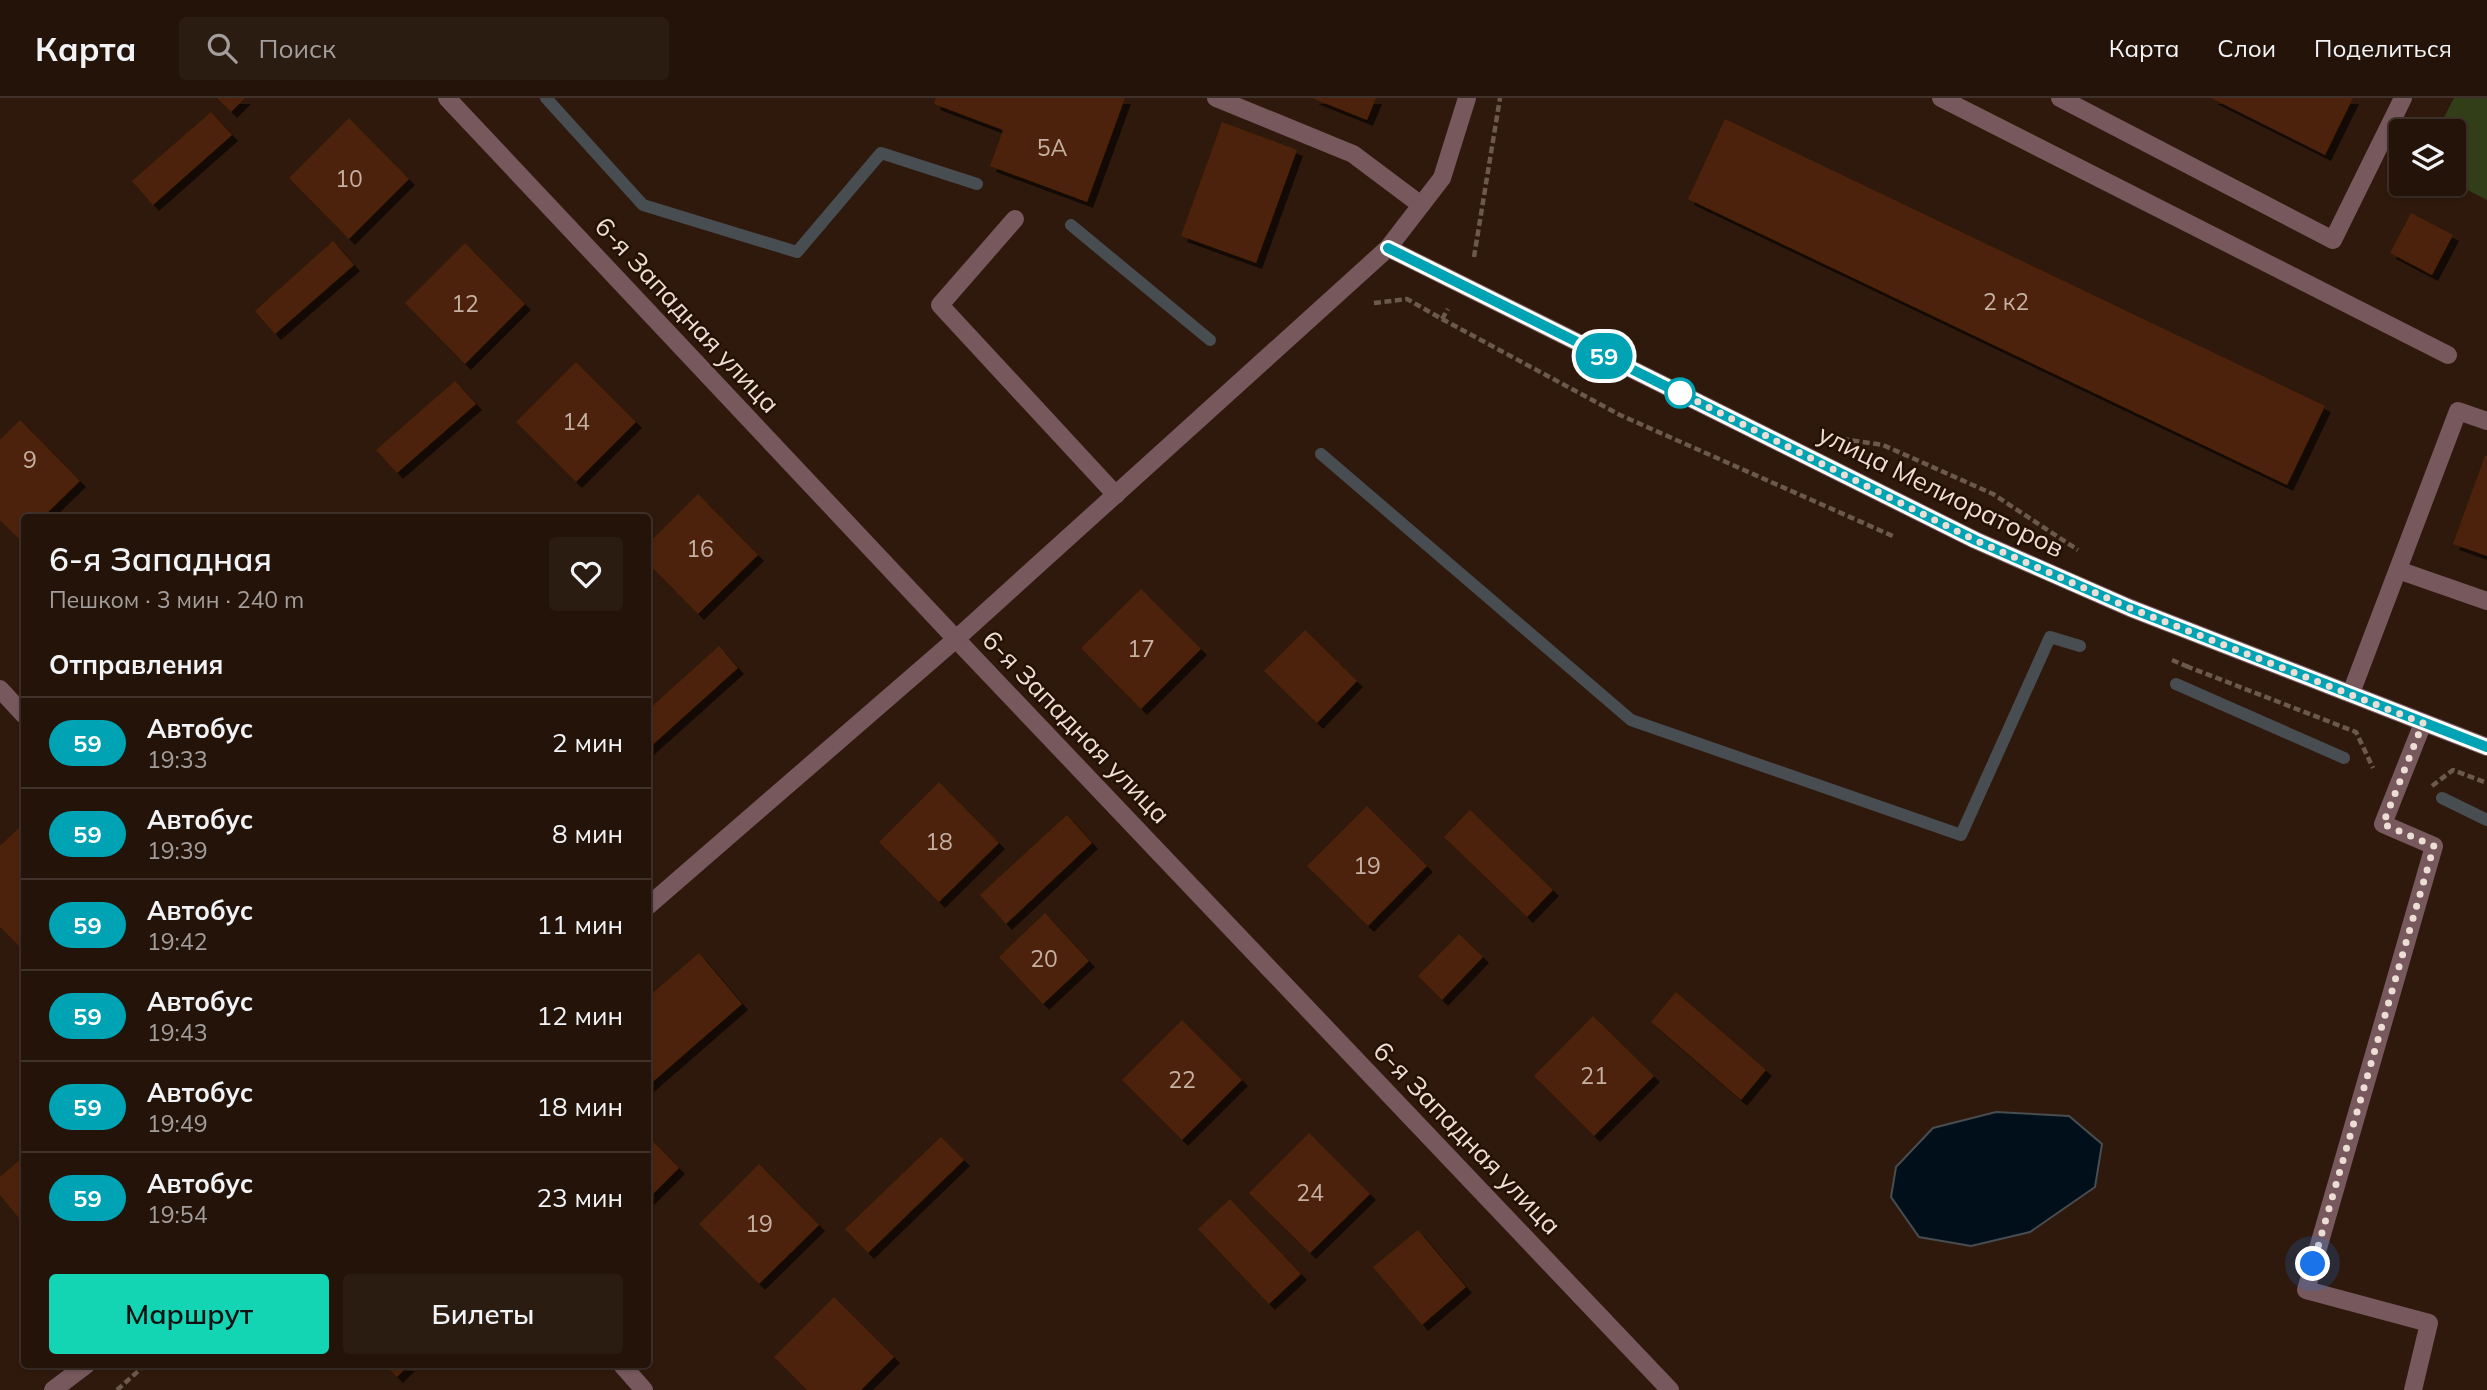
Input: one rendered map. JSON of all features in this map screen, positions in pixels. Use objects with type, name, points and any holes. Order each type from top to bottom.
[{"type":"street","name":"6-я Западная улица","points":[[447,98],[956,639],[1670,1390]]},
{"type":"street","points":[[1216,98],[1353,154],[1421,205]]},
{"type":"street","points":[[651,903],[956,639],[1388,248],[1442,178],[1467,98]]},
{"type":"street","points":[[1941,98],[2448,355]]},
{"type":"street","points":[[2060,98],[2333,240],[2403,98]]},
{"type":"street","points":[[1015,219],[940,305],[1116,495]]},
{"type":"street","name":"улица Мелиораторов","points":[[1388,248],[1975,540],[2130,608],[2487,747]]},
{"type":"street","points":[[2351,693],[2458,411],[2487,421]]},
{"type":"street","points":[[2398,570],[2487,601]]},
{"type":"street","points":[[0,689],[21,713]]},
{"type":"street","points":[[2413,1390],[2429,1323],[2306,1290],[2434,846],[2383,824],[2423,723]]},
{"type":"street","points":[[54,1390],[82,1368]]},
{"type":"street","points":[[625,1368],[644,1390]]},
{"type":"path","points":[[1473,260],[1500,98]]},
{"type":"path","points":[[1834,438],[1884,445],[1993,494],[2083,553]]},
{"type":"path","points":[[2186,666],[2356,732],[2370,767],[2427,789],[2453,770],[2487,783]]},
{"type":"path","points":[[117,1390],[142,1368]]},
{"type":"green space","points":[[2454,98],[2487,98],[2487,200],[2466,189],[2466,119],[2443,119]]},
{"type":"shaded area","points":[[1996,1112],[2069,1116],[2102,1144],[2095,1187],[2030,1232],[1971,1246],[1919,1237],[1891,1197],[1896,1167],[1933,1128]]},
{"type":"building","points":[[217,98],[245,98],[231,112]]},
{"type":"building","points":[[936,98],[1125,98],[1087,202],[990,166],[1003,130],[934,104]]},
{"type":"building","points":[[1312,98],[1376,98],[1367,120]]},
{"type":"building","points":[[2211,98],[2353,98],[2325,155]]},
{"type":"building","points":[[211,112],[232,135],[153,205],[132,181]]},
{"type":"building","points":[[349,118],[409,179],[349,239],[289,178]]},
{"type":"building","points":[[1725,119],[2325,406],[2287,485],[1688,199]]},
{"type":"building","points":[[1222,122],[1297,150],[1256,263],[1181,236]]},
{"type":"building","points":[[2411,213],[2453,235],[2432,275],[2390,253]]},
{"type":"building","points":[[333,241],[354,265],[275,334],[255,311]]},
{"type":"building","points":[[465,243],[525,304],[465,364],[405,303]]},
{"type":"building","points":[[576,362],[636,422],[576,482],[516,422]]},
{"type":"building","points":[[455,381],[476,404],[397,473],[376,450]]},
{"type":"building","points":[[20,420],[80,481],[46,514],[21,514],[20,540],[0,520],[0,440]]},
{"type":"building","points":[[2487,456],[2487,556],[2453,544]]},
{"type":"building","points":[[698,494],[758,555],[698,614],[651,566],[651,541]]},
{"type":"building","points":[[1141,589],[1201,649],[1141,709],[1081,648]]},
{"type":"building","points":[[1305,630],[1357,681],[1317,723],[1264,671]]},
{"type":"building","points":[[719,646],[738,668],[651,746],[651,707]]},
{"type":"building","points":[[939,782],[999,843],[939,902],[879,842]]},
{"type":"building","points":[[1367,806],[1427,866],[1368,926],[1307,866]]},
{"type":"building","points":[[1470,810],[1553,890],[1527,917],[1444,837]]},
{"type":"building","points":[[1067,815],[1092,843],[1006,924],[980,895]]},
{"type":"building","points":[[21,828],[20,947],[0,927],[0,846]]},
{"type":"building","points":[[1045,913],[1089,961],[1043,1004],[999,957]]},
{"type":"building","points":[[1459,934],[1483,957],[1442,1000],[1418,976]]},
{"type":"building","points":[[699,953],[742,1004],[651,1083],[651,994]]},
{"type":"building","points":[[1676,992],[1766,1070],[1741,1100],[1651,1022]]},
{"type":"building","points":[[1593,1016],[1654,1076],[1594,1136],[1534,1076]]},
{"type":"building","points":[[1182,1020],[1242,1080],[1182,1140],[1122,1080]]},
{"type":"building","points":[[1309,1133],[1370,1194],[1310,1253],[1249,1193]]},
{"type":"building","points":[[941,1137],[964,1160],[868,1253],[845,1229]]},
{"type":"building","points":[[651,1139],[679,1168],[651,1196]]},
{"type":"building","points":[[21,1159],[21,1220],[0,1195],[0,1177]]},
{"type":"building","points":[[759,1164],[819,1225],[759,1284],[699,1224]]},
{"type":"building","points":[[1230,1199],[1301,1274],[1269,1304],[1198,1229]]},
{"type":"building","points":[[1418,1230],[1466,1287],[1422,1325],[1373,1267]]},
{"type":"building","points":[[834,1297],[894,1357],[861,1390],[807,1390],[774,1357]]},
{"type":"building","points":[[388,1368],[406,1368],[397,1377]]},
{"type":"waterway","points":[[546,98],[643,205],[797,252],[881,153],[977,184]]},
{"type":"waterway","points":[[1071,225],[1210,340]]},
{"type":"waterway","points":[[1321,454],[1631,720],[1961,835],[2050,637],[2080,646]]},
{"type":"waterway","points":[[2176,684],[2344,758]]},
{"type":"waterway","points":[[2442,798],[2487,820]]},
{"type":"bus line","name":"59","points":[[1388,248],[1975,540],[2130,608],[2487,747]]},
{"type":"route","points":[[1680,393],[1672,389],[1975,540],[2130,608],[2423,723],[2383,824],[2434,846],[2313,1264]]}]
